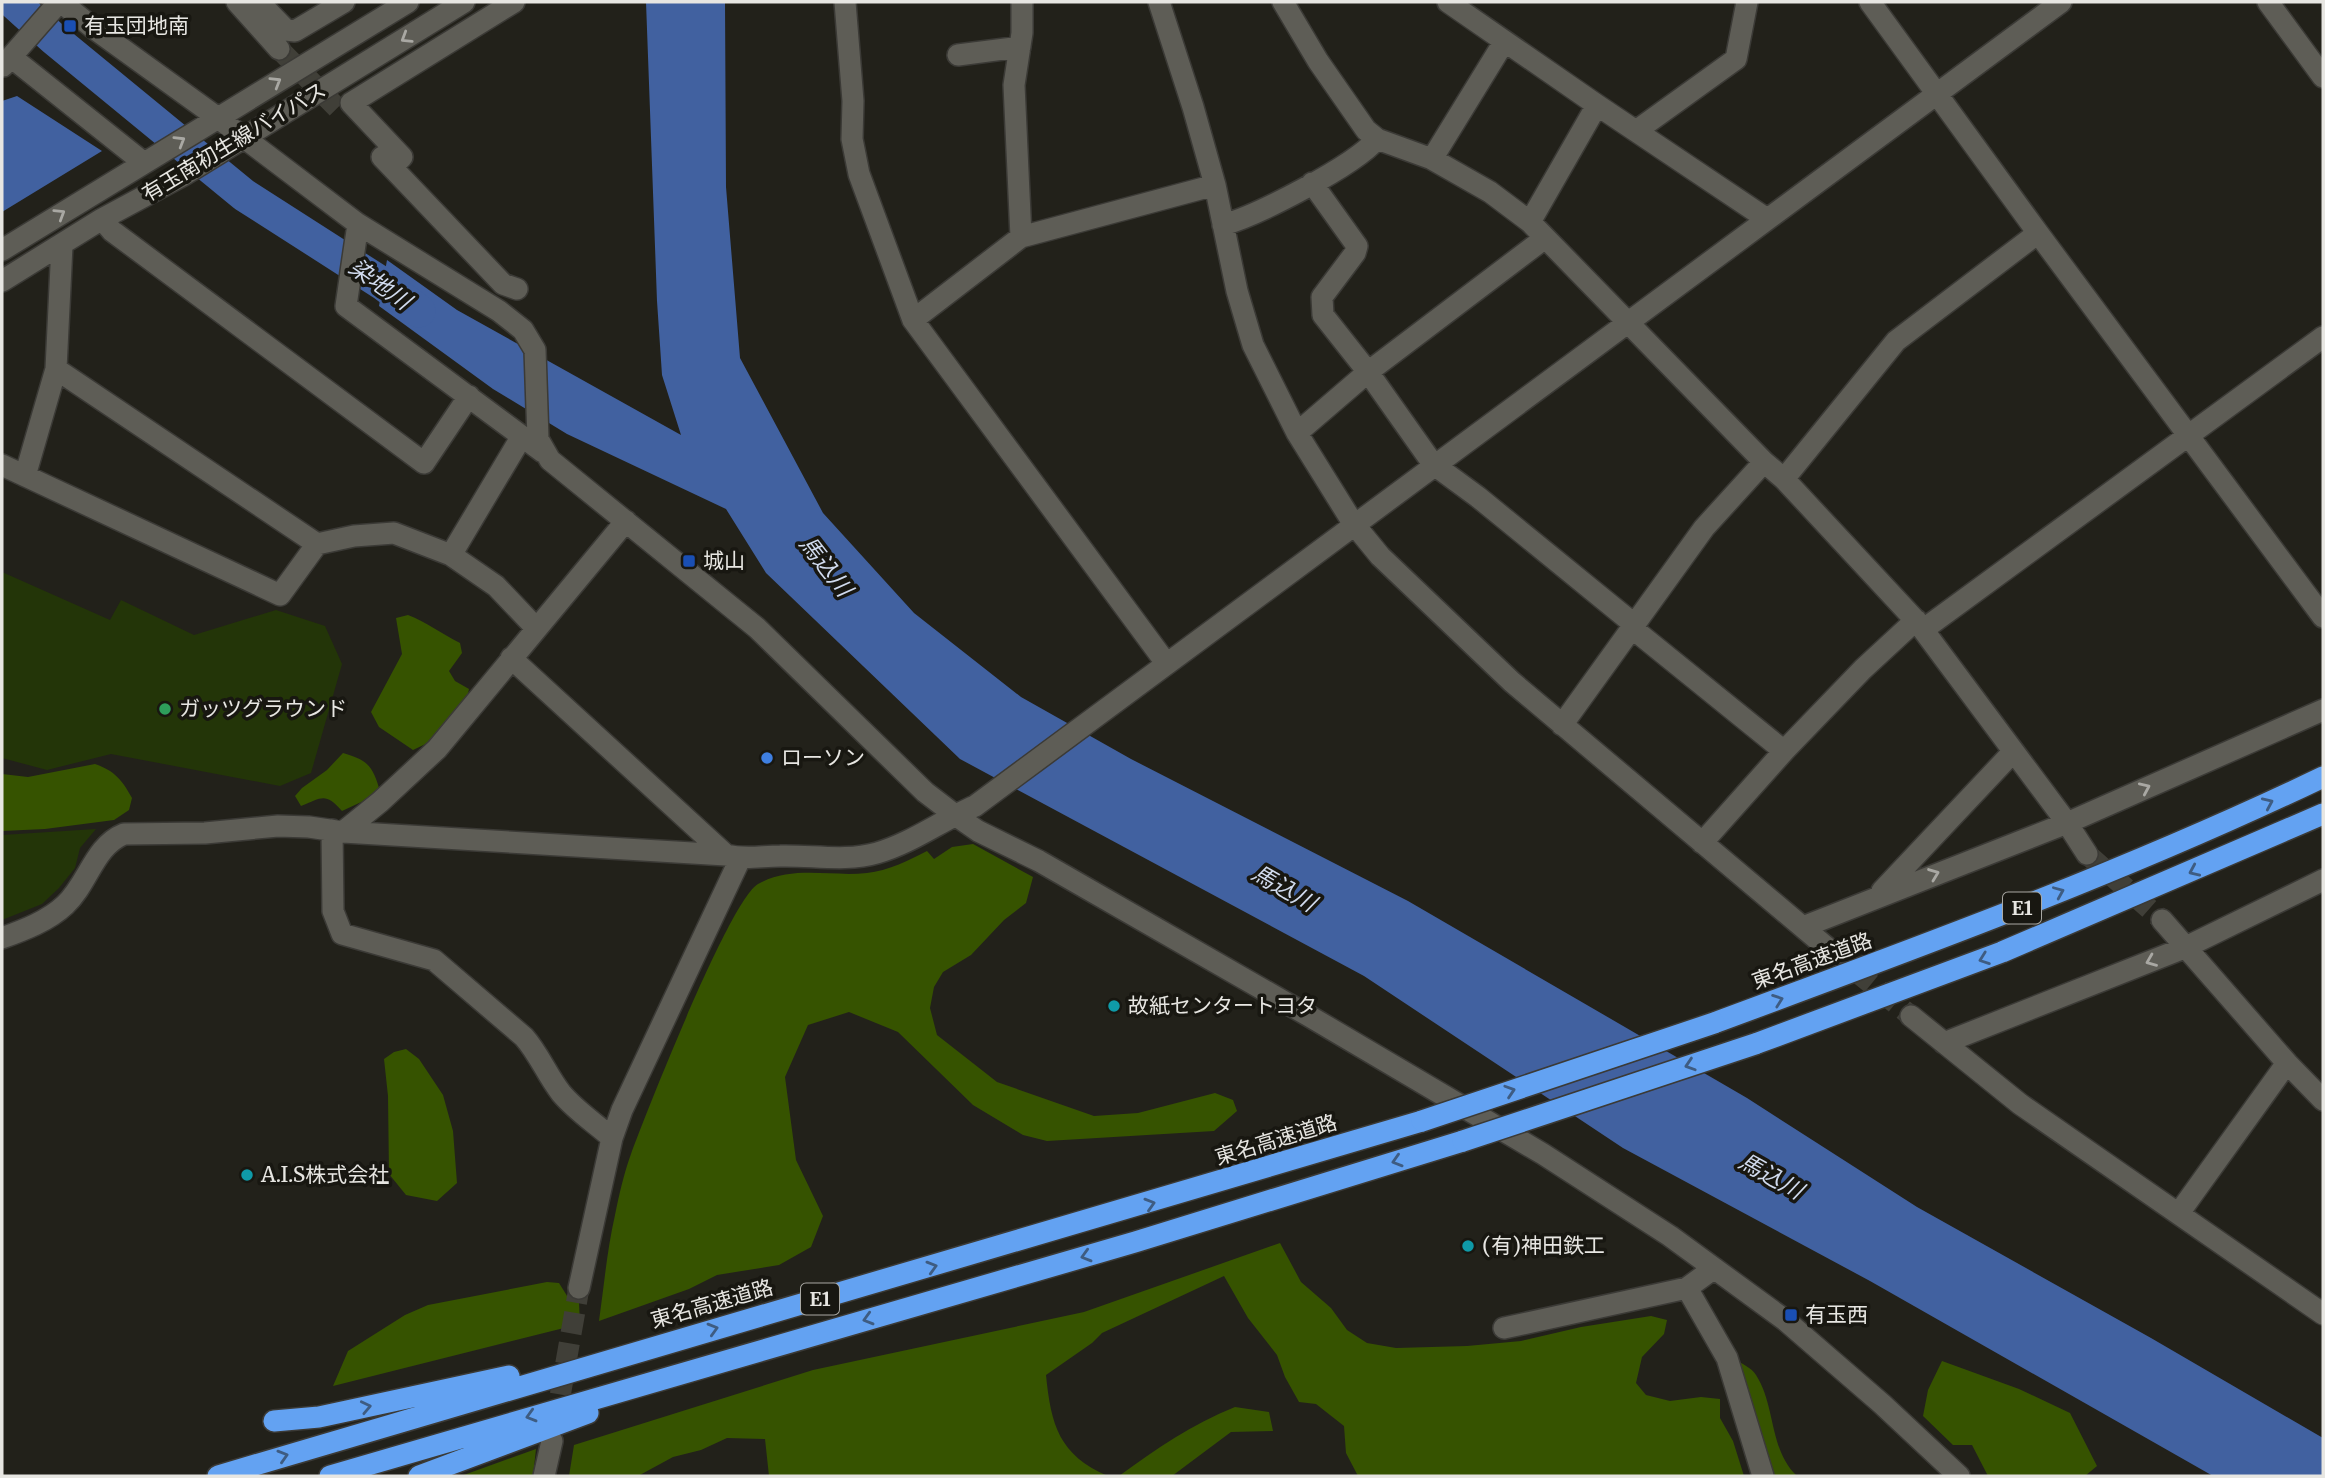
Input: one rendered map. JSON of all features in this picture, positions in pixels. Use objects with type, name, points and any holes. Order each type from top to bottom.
[{"type":"highway","name":"東名高速道路","points":[[218,1476],[679,1339],[1126,1211],[1422,1121],[1714,1023],[1990,921],[2140,859],[2323,777]]},
{"type":"highway","name":"E1","points":[[330,1476],[1135,1242],[1463,1141],[1755,1044],[2002,952],[2323,814]]},
{"type":"highway","points":[[274,1421],[319,1417],[679,1339]]},
{"type":"highway","points":[[419,1476],[741,1356]]},
{"type":"street","points":[[237,2],[279,49]]},
{"type":"street","points":[[259,2],[286,30],[295,31],[344,2]]},
{"type":"street","name":"有玉南初生線バイパス","points":[[2,250],[408,2]]},
{"type":"street","name":"有玉南初生線バイパス","points":[[2,281],[102,219],[182,176],[464,2]]},
{"type":"street","points":[[392,167],[402,158],[351,103],[514,2]]},
{"type":"street","points":[[845,2],[853,101],[852,139],[859,174],[914,320],[1166,663]]},
{"type":"street","points":[[1021,237],[1014,85],[1020,47],[1022,2]]},
{"type":"street","points":[[1159,2],[1194,107],[1215,185],[1237,291],[1253,345],[1297,433],[1353,523],[1380,556],[1512,682],[1831,951]]},
{"type":"street","points":[[1283,2],[1337,90],[1366,130],[1377,139],[1432,159],[1490,192],[1530,222],[1784,479],[1920,624],[2087,854]]},
{"type":"street","points":[[1636,131],[1736,59],[1747,2]]},
{"type":"street","points":[[1870,2],[2323,617]]},
{"type":"street","points":[[2,938],[35,925],[64,905],[79,888],[112,838],[124,834],[205,833],[278,826],[733,857],[847,858],[877,853],[916,836],[975,806],[1353,523],[2061,2]]},
{"type":"street","points":[[2268,2],[2323,77]]},
{"type":"street","points":[[150,159],[4,65],[59,3],[237,141],[358,223],[511,320],[531,340],[535,350],[530,432],[451,555]]},
{"type":"street","points":[[1455,3],[1504,42],[1767,219]]},
{"type":"street","points":[[1432,159],[1504,42]]},
{"type":"street","points":[[958,55],[1020,47]]},
{"type":"street","points":[[1530,222],[1597,105]]},
{"type":"street","points":[[338,109],[503,284],[517,289]]},
{"type":"street","points":[[1223,225],[1247,218],[1312,183],[1368,149],[1377,139]]},
{"type":"street","points":[[1312,183],[1356,243],[1357,249],[1322,297],[1323,315],[1368,372],[1433,464],[1478,497],[1784,751]]},
{"type":"street","points":[[914,320],[1021,237],[1215,185]]},
{"type":"street","points":[[102,219],[112,231],[425,463],[469,396]]},
{"type":"street","points":[[358,223],[346,306],[469,396],[530,432],[538,439],[543,452],[550,460],[757,628],[925,792],[954,815],[978,831],[1039,861],[1265,990],[1543,1154],[1670,1236],[1785,1320],[1882,1404],[1959,1476]]},
{"type":"street","points":[[1784,479],[1896,341],[2038,233]]},
{"type":"street","points":[[1297,433],[1368,372],[1545,238]]},
{"type":"street","points":[[25,476],[55,369],[62,245]]},
{"type":"street","points":[[1702,843],[1784,751],[1879,653],[2188,436],[2323,337]]},
{"type":"street","points":[[55,369],[317,544]]},
{"type":"street","points":[[1562,725],[1704,528],[1764,461]]},
{"type":"street","points":[[2,464],[280,595],[317,544],[354,536],[394,533],[451,555],[496,586],[536,628]]},
{"type":"street","points":[[338,831],[380,803],[437,749],[626,522]]},
{"type":"street","points":[[511,658],[733,857]]},
{"type":"street","points":[[1803,927],[2067,823],[2323,710]]},
{"type":"street","points":[[1877,897],[2013,752]]},
{"type":"street","points":[[338,831],[333,911],[342,934],[424,956],[444,967],[524,1037],[535,1049],[560,1092],[578,1111],[612,1138]]},
{"type":"street","points":[[579,1289],[612,1138],[733,857]]},
{"type":"street","points":[[1944,1042],[2184,948],[2323,880]]},
{"type":"street","points":[[2162,920],[2184,948],[2323,1100]]},
{"type":"street","points":[[1911,1016],[2020,1104],[2323,1314]]},
{"type":"street","points":[[2179,1213],[2287,1063]]},
{"type":"street","points":[[1504,1328],[1687,1289],[1713,1269]]},
{"type":"street","points":[[1687,1289],[1727,1359],[1763,1476]]},
{"type":"street","points":[[544,1476],[552,1441]]},
{"type":"green space","name":"ガッツグラウンド","points":[[2,572],[110,620],[121,600],[194,635],[276,610],[325,626],[342,664],[311,773],[280,786],[111,754],[47,770],[2,758]]},
{"type":"green space","points":[[408,615],[460,643],[462,653],[449,671],[455,681],[469,689],[466,702],[436,739],[413,750],[379,727],[371,712],[402,654],[396,618]]},
{"type":"green space","points":[[343,753],[363,761],[371,768],[379,788],[372,797],[342,811],[323,798],[301,806],[295,796]]},
{"type":"green space","points":[[95,764],[113,773],[125,786],[132,798],[129,810],[114,820],[45,829],[2,831],[2,774],[28,777]]},
{"type":"green space","points":[[96,829],[80,848],[75,868],[59,888],[42,904],[2,920],[2,835]]},
{"type":"green space","points":[[973,844],[1033,877],[1026,903],[1004,920],[971,955],[943,972],[934,987],[930,1008],[937,1035],[997,1082],[1094,1116],[1138,1113],[1215,1093],[1233,1100],[1237,1111],[1214,1131],[1047,1141],[1023,1135],[973,1105],[898,1032],[849,1012],[808,1025],[785,1077],[796,1160],[823,1216],[811,1247],[779,1265],[717,1275],[689,1289],[599,1321],[612,1228],[628,1161],[709,966],[745,899],[758,884],[771,878],[798,873],[875,872],[898,865],[927,851],[934,859],[952,847]]},
{"type":"green space","points":[[406,1049],[419,1059],[443,1095],[453,1131],[457,1183],[437,1201],[406,1195],[389,1174],[388,1096],[384,1059],[394,1052]]},
{"type":"green space","points":[[1280,1243],[1301,1282],[1331,1308],[1347,1330],[1367,1343],[1396,1348],[1467,1346],[1521,1341],[1581,1327],[1651,1316],[1667,1320],[1664,1334],[1642,1357],[1636,1383],[1646,1395],[1670,1401],[1701,1397],[1720,1399],[1720,1418],[1733,1441],[1744,1476],[1358,1476],[1346,1453],[1344,1426],[1316,1404],[1299,1402],[1277,1355],[1248,1318],[1224,1276],[1102,1333],[1046,1375],[1051,1409],[1060,1436],[1078,1458],[1108,1476],[769,1476],[765,1439],[727,1438],[701,1450],[673,1457],[638,1476],[569,1476],[574,1445],[813,1370],[1084,1312]]},
{"type":"green space","points":[[547,1282],[559,1283],[569,1299],[579,1303],[580,1324],[333,1386],[348,1351],[405,1315],[428,1305]]},
{"type":"green space","points":[[1734,1359],[1756,1375],[1767,1400],[1782,1454],[1797,1476],[1772,1476]]},
{"type":"green space","points":[[1942,1361],[2019,1389],[2070,1413],[2097,1466],[2085,1476],[1988,1476],[1972,1445],[1953,1445],[1923,1416],[1928,1390]]},
{"type":"green space","points":[[1235,1407],[1269,1412],[1273,1431],[1231,1432],[1172,1476],[1119,1476],[1175,1438]]},
{"type":"green space","points":[[536,1449],[533,1476],[461,1476]]},
{"type":"water","name":"馬込川","points":[[646,2],[725,2],[726,187],[740,358],[823,513],[914,613],[1021,697],[1131,759],[1408,901],[1747,1098],[1917,1207],[2323,1438],[2323,1476],[2213,1476],[1870,1281],[1623,1148],[1364,976],[960,759],[766,573],[726,509],[567,434],[493,389],[379,306],[387,260],[457,310],[681,435],[662,375]]},
{"type":"water","points":[[17,96],[102,151],[2,212],[2,101]]},
{"type":"waterway","name":"染地川","points":[[13,2],[54,39],[244,195],[383,284],[419,311]]},
{"type":"tunnel","points":[[279,49],[338,109]]},
{"type":"tunnel","points":[[2087,854],[2162,920]]},
{"type":"tunnel","points":[[1831,951],[1911,1016]]},
{"type":"tunnel","points":[[555,1425],[579,1288]]},
{"type":"place","name":"有玉団地南","points":[[70,26]]},
{"type":"place","name":"城山","points":[[689,561]]},
{"type":"place","name":"ガッツグラウンド","points":[[165,709]]},
{"type":"place","name":"ローソン","points":[[767,758]]},
{"type":"place","name":"故紙センタートヨタ","points":[[1114,1006]]},
{"type":"place","name":"A.I.S株式会社","points":[[247,1175]]},
{"type":"place","name":"(有)神田鉄工","points":[[1468,1246]]},
{"type":"place","name":"有玉西","points":[[1791,1315]]}]
